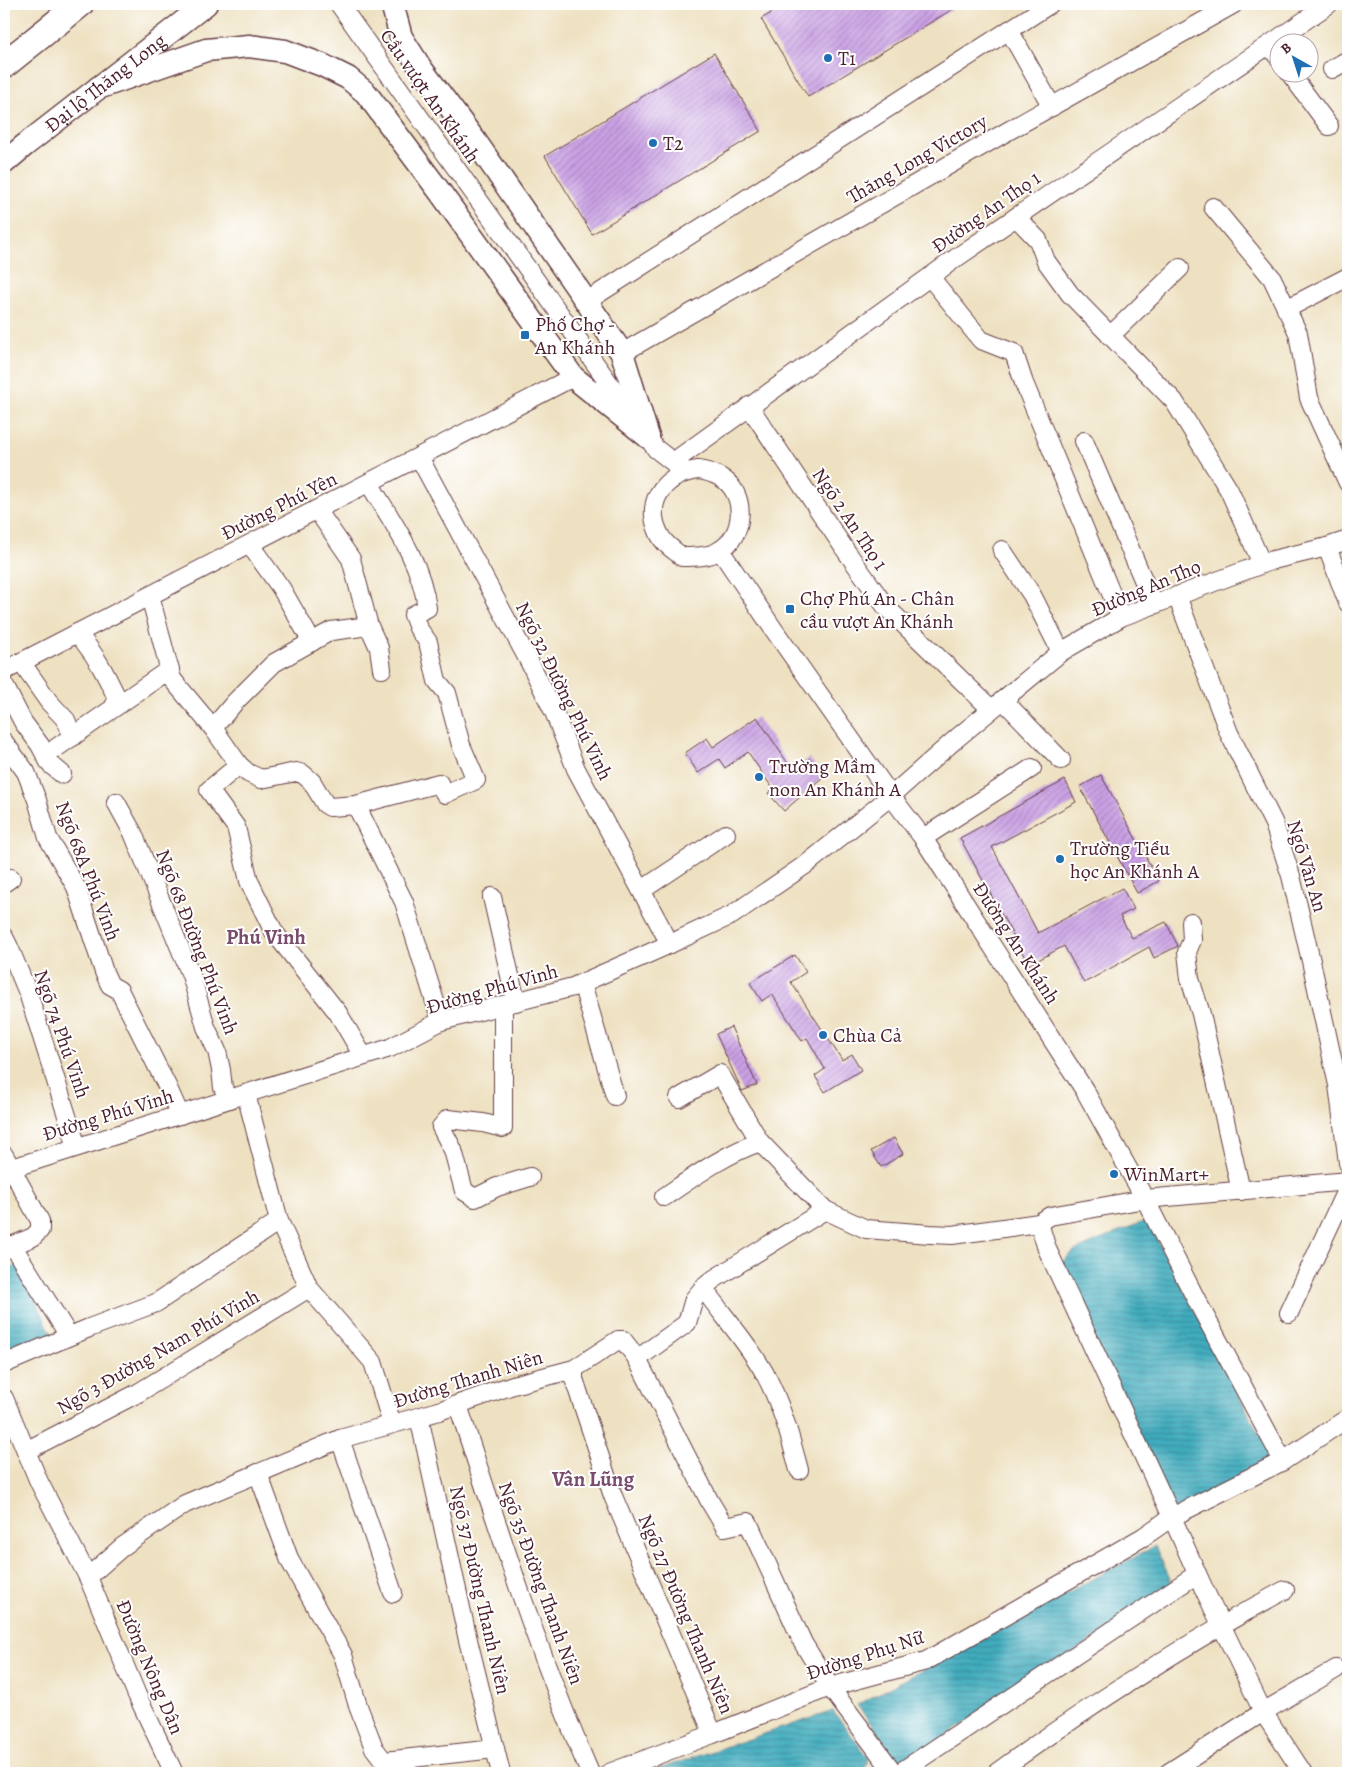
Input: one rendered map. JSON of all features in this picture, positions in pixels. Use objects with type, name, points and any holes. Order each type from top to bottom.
[{"type":"highway","points":[[4,64],[80,4]]},
{"type":"main road","name":"Đại lộ Thăng Long","points":[[4,163],[206,4]]},
{"type":"main road","points":[[393,4],[401,37],[420,67],[476,142],[622,353],[652,443]]},
{"type":"main road","points":[[98,88],[206,50],[249,46],[284,50],[348,78],[366,93],[440,192],[573,378],[652,443]]},
{"type":"street","name":"Cầu vượt An Khánh","points":[[339,4],[469,189],[652,443]]},
{"type":"street","name":"Thăng Long Victory","points":[[622,353],[1052,106],[1234,4]]},
{"type":"street","name":"Đường An Thọ 1","points":[[1297,32],[1329,4]]},
{"type":"street","points":[[587,301],[1009,30],[1041,6]]},
{"type":"street","points":[[1009,30],[1052,106]]},
{"type":"street","name":"Đường An Thọ 1","points":[[680,467],[749,406],[930,277],[1163,116],[1270,54]]},
{"type":"street","points":[[1332,69],[1348,60]]},
{"type":"street","points":[[1296,82],[1329,126]]},
{"type":"street","points":[[1213,207],[1272,278],[1298,333],[1309,398],[1348,483]]},
{"type":"street","points":[[1016,217],[1038,240],[1046,261],[1070,294],[1174,401],[1229,490],[1262,564]]},
{"type":"street","points":[[1110,336],[1180,268]]},
{"type":"street","points":[[930,277],[981,340],[1014,353],[1024,383],[1121,618]]},
{"type":"street","points":[[1286,308],[1348,277]]},
{"type":"street","name":"Đường Phú Yên","points":[[4,671],[573,378]]},
{"type":"street","name":"Ngõ 2 An Thọ 1","points":[[749,406],[846,551],[886,607],[1062,760]]},
{"type":"street","points":[[1084,441],[1154,605]]},
{"type":"street","points":[[652,443],[680,467],[704,471],[721,477],[731,486],[737,496],[740,514],[736,532],[730,542],[720,550],[707,556],[682,557],[663,541],[658,532],[654,511],[656,501],[664,487],[680,467]]},
{"type":"street","points":[[652,443],[664,487]]},
{"type":"street","name":"Ngõ 32 Đường Phú Vinh","points":[[419,457],[530,663],[554,712],[576,769],[670,944]]},
{"type":"street","points":[[150,596],[172,679],[248,774],[261,779],[296,772],[303,774],[312,782],[325,804],[330,807],[356,805],[439,783],[445,794],[476,780],[461,745],[447,693],[437,681],[428,642],[418,628],[413,615],[427,608],[420,577],[398,530],[369,483]]},
{"type":"street","points":[[317,510],[351,559],[369,626],[379,648],[382,669]]},
{"type":"street","name":"Đường An Thọ","points":[[891,796],[1061,652],[1121,618],[1273,560],[1348,540]]},
{"type":"street","points":[[250,545],[281,588],[312,642]]},
{"type":"street","points":[[1327,547],[1348,603]]},
{"type":"street","name":"Đường An Khánh","points":[[720,550],[891,796],[924,838],[1086,1090],[1145,1199],[1196,1301],[1283,1461]]},
{"type":"street","points":[[1002,550],[1032,595],[1061,652]]},
{"type":"street","name":"Ngõ Vân An","points":[[1177,596],[1229,733],[1274,824],[1291,876],[1338,1085],[1348,1163]]},
{"type":"street","points":[[213,728],[235,702],[274,663],[331,631],[369,626]]},
{"type":"street","points":[[77,633],[94,654],[108,679],[117,698],[114,707]]},
{"type":"street","points":[[20,662],[49,702],[66,720],[73,736]]},
{"type":"street","points":[[56,748],[170,669]]},
{"type":"street","points":[[4,685],[23,722],[40,745],[50,764],[62,774]]},
{"type":"street","name":"Ngõ 68A Phú Vinh","points":[[4,742],[26,772],[37,800],[48,838],[76,887],[110,985],[119,990],[180,1115]]},
{"type":"street","points":[[239,765],[209,790],[236,826],[249,881],[274,932],[338,1014],[363,1056]]},
{"type":"street","points":[[924,838],[1032,768]]},
{"type":"street","name":"Đường Phú Vinh","points":[[8,1162],[77,1147],[390,1048],[441,1021],[573,987],[732,915],[808,863],[891,796]]},
{"type":"street","name":"Ngõ 68 Đường Phú Vinh","points":[[116,802],[133,834],[191,975],[206,1027],[217,1051],[223,1088],[238,1096],[279,1221],[309,1288],[373,1362],[392,1424]]},
{"type":"street","points":[[356,805],[404,902],[441,1021]]},
{"type":"street","points":[[642,890],[726,834]]},
{"type":"street","points":[[492,897],[510,1003],[503,1128],[483,1123],[448,1119],[441,1127],[453,1150],[464,1191],[475,1198],[497,1186],[530,1177]]},
{"type":"street","points":[[1191,922],[1192,940],[1187,952],[1190,979],[1201,1014],[1241,1191]]},
{"type":"street","name":"Ngõ 74 Phú Vinh","points":[[4,936],[10,946],[18,972],[28,993],[77,1147]]},
{"type":"street","points":[[582,983],[615,1096]]},
{"type":"street","points":[[679,1098],[720,1074],[760,1142],[825,1210],[866,1229],[952,1235],[1039,1223],[1050,1216],[1145,1199],[1348,1181]]},
{"type":"street","points":[[664,1197],[705,1169],[741,1149],[760,1142]]},
{"type":"street","points":[[8,1162],[40,1221],[40,1230],[33,1237],[8,1247],[70,1336]]},
{"type":"street","points":[[1289,1313],[1348,1186]]},
{"type":"street","points":[[825,1210],[714,1279],[703,1288],[694,1300],[688,1323],[652,1349],[636,1357],[710,1502],[725,1527],[748,1522],[803,1644],[830,1687],[894,1773]]},
{"type":"street","points":[[4,1364],[156,1303],[279,1221]]},
{"type":"street","points":[[1039,1223],[1048,1249],[1197,1574],[1263,1712],[1303,1773]]},
{"type":"street","name":"Ngõ 3 Đường Nam Phú Vinh","points":[[26,1450],[138,1393],[309,1288]]},
{"type":"street","points":[[703,1288],[750,1350],[764,1373],[788,1427],[799,1470]]},
{"type":"street","name":"Đường Thanh Niên","points":[[88,1577],[122,1548],[185,1504],[340,1439],[419,1417],[513,1384],[574,1369],[618,1340],[623,1340],[636,1357]]},
{"type":"street","name":"Ngõ 27 Đường Thanh Niên","points":[[574,1369],[574,1380],[614,1496],[713,1734]]},
{"type":"street","name":"Đường Nông Dân","points":[[4,1398],[39,1482],[88,1577],[137,1694],[174,1773]]},
{"type":"street","name":"Ngõ 35 Đường Thanh Niên","points":[[458,1404],[498,1530],[545,1659],[590,1773]]},
{"type":"street","name":"Ngõ 37 Đường Thanh Niên","points":[[419,1417],[468,1640],[501,1773]]},
{"type":"street","name":"Đường Phụ Nữ","points":[[609,1773],[830,1687],[926,1661],[1143,1538],[1172,1517],[1283,1461],[1348,1418]]},
{"type":"street","points":[[340,1439],[393,1593]]},
{"type":"street","points":[[258,1473],[290,1561],[343,1655],[358,1706],[374,1748],[384,1761],[495,1749]]},
{"type":"street","points":[[899,1773],[1197,1574]]},
{"type":"street","points":[[996,1773],[1134,1678],[1221,1624],[1285,1590]]},
{"type":"street","points":[[1168,1773],[1263,1712],[1336,1670]]},
{"type":"water","points":[[1147,1220],[1274,1462],[1183,1513],[1167,1504],[1060,1264],[1074,1251]]},
{"type":"water","points":[[19,1263],[54,1340],[4,1361],[4,1272]]},
{"type":"water","points":[[1155,1546],[1174,1587],[916,1756],[898,1761],[857,1705]]},
{"type":"water","points":[[833,1711],[869,1758],[864,1772],[646,1773]]},
{"type":"building","name":"T1","points":[[787,4],[961,4],[808,97],[761,19]]},
{"type":"building","name":"T2","points":[[714,53],[761,131],[592,234],[545,156]]},
{"type":"building","points":[[757,717],[793,771],[809,758],[824,776],[784,811],[768,793],[773,789],[748,752],[725,768],[719,759],[698,773],[685,753],[707,738],[713,747]]},
{"type":"building","points":[[1101,775],[1159,881],[1137,893],[1080,787]]},
{"type":"building","points":[[1065,780],[1076,802],[992,847],[1038,933],[1122,888],[1134,909],[1120,916],[1132,938],[1166,922],[1178,946],[1154,958],[1149,947],[1084,983],[1064,946],[1029,965],[960,838]]},
{"type":"building","points":[[795,955],[806,972],[791,982],[842,1060],[852,1054],[861,1070],[825,1092],[815,1076],[825,1069],[807,1038],[802,1041],[772,994],[762,1001],[750,983]]},
{"type":"building","points":[[731,1027],[757,1085],[742,1091],[716,1034]]},
{"type":"building","points":[[894,1138],[903,1154],[881,1167],[871,1151]]},
{"type":"place","name":"T1","points":[[828,58]]},
{"type":"place","name":"T2","points":[[653,143]]},
{"type":"place","name":"Phố Chợ - An Khánh","points":[[525,335]]},
{"type":"place","name":"Chợ Phú An - Chân cầu vượt An Khánh","points":[[790,609]]},
{"type":"place","name":"Trường Mầm non An Khánh A","points":[[759,777]]},
{"type":"place","name":"Trường Tiểu học An Khánh A","points":[[1060,859]]},
{"type":"place","name":"Chùa Cả","points":[[823,1035]]},
{"type":"place","name":"WinMart+","points":[[1114,1174]]},
{"type":"district","name":"Phú Vinh","points":[[266,937]]},
{"type":"district","name":"Vân Lũng","points":[[593,1479]]}]
